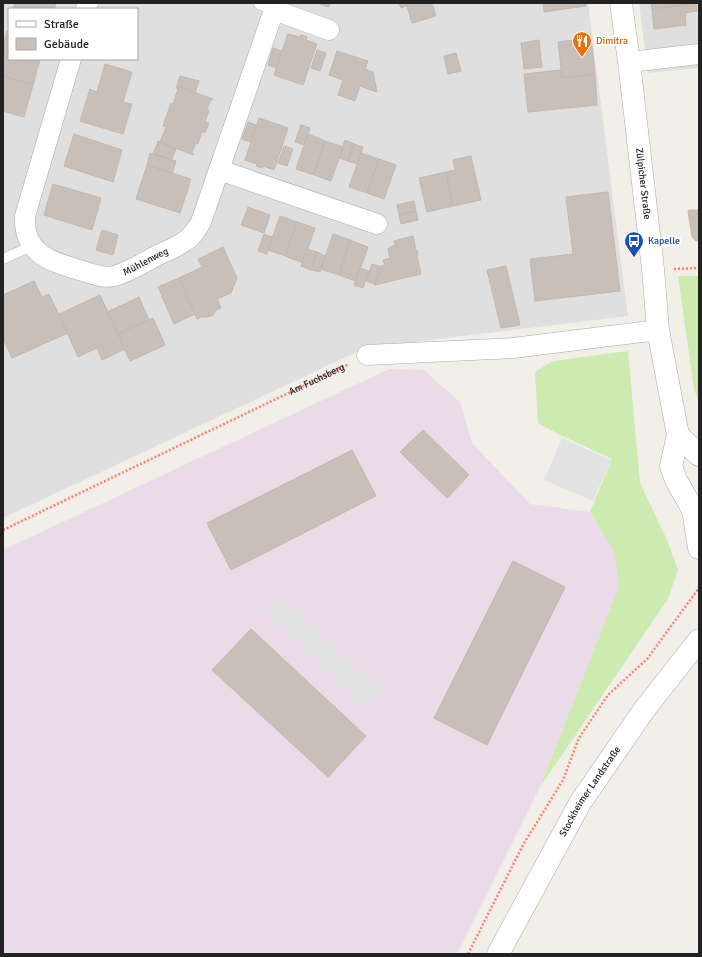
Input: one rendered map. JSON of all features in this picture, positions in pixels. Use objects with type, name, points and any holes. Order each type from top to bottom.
[{"type":"street","name":"Zülpicher Straße","points":[[621,3],[653,269],[658,330],[678,435],[671,466],[676,480],[696,513]]},
{"type":"street","name":"Mühlenweg","points":[[71,60],[25,216],[24,227],[27,238],[32,246],[44,257],[55,263],[97,276],[113,276],[125,272],[186,241],[194,233],[201,222],[219,170],[267,6],[329,30]]},
{"type":"street","points":[[629,62],[699,54]]},
{"type":"street","points":[[219,170],[377,224]]},
{"type":"street","points":[[367,355],[513,348],[658,330]]},
{"type":"street","points":[[678,435],[699,455]]},
{"type":"street","points":[[696,513],[699,548]]},
{"type":"street","name":"Stockheimer Landstraße","points":[[498,954],[580,803],[644,710],[699,640]]},
{"type":"lane","points":[[3,259],[32,246]]},
{"type":"path","name":"Am Fuchsberg","points":[[3,530],[367,355]]},
{"type":"path","points":[[468,954],[523,845],[563,780],[578,738],[608,695],[647,659],[699,588]]},
{"type":"shaded area","points":[[3,3],[588,3],[628,316],[365,348],[3,518]]},
{"type":"shaded area","points":[[639,3],[699,3],[699,68],[648,73]]},
{"type":"shaded area","points":[[389,369],[424,370],[460,402],[472,443],[530,504],[590,512],[614,551],[619,586],[540,787],[457,954],[3,954],[3,550]]},
{"type":"shaded area","points":[[562,438],[611,460],[593,501],[544,480]]},
{"type":"shaded area","points":[[285,598],[383,693],[363,706],[263,607]]},
{"type":"green space","points":[[678,276],[699,276],[699,403],[694,389]]},
{"type":"green space","points":[[628,351],[640,483],[667,540],[678,570],[668,599],[540,787],[619,586],[614,551],[590,512],[612,459],[538,423],[535,372],[553,361]]},
{"type":"building","points":[[15,3],[56,3],[54,8],[13,8]]},
{"type":"building","points":[[317,3],[330,3],[329,7]]},
{"type":"building","points":[[399,3],[432,3],[436,16],[412,23],[407,6],[401,8]]},
{"type":"building","points":[[543,3],[586,3],[586,6],[544,12]]},
{"type":"building","points":[[651,3],[683,3],[684,5],[652,9]]},
{"type":"building","points":[[683,3],[699,3],[684,5]]},
{"type":"building","points":[[696,3],[697,11],[685,13],[686,25],[654,29],[652,9]]},
{"type":"building","points":[[8,31],[8,54],[3,53],[3,45]]},
{"type":"building","points":[[288,34],[307,37],[306,40],[317,44],[303,85],[274,75]]},
{"type":"building","points":[[591,38],[595,74],[562,78],[558,42]]},
{"type":"building","points":[[539,40],[542,67],[524,69],[521,43]]},
{"type":"building","points":[[273,48],[282,51],[276,68],[268,65]]},
{"type":"building","points":[[317,50],[326,53],[320,71],[311,68]]},
{"type":"building","points":[[337,51],[368,61],[365,69],[373,72],[377,92],[360,86],[355,101],[338,95],[343,80],[329,75]]},
{"type":"building","points":[[3,53],[8,54],[8,60],[28,60],[39,63],[33,85],[3,76]]},
{"type":"building","points":[[456,53],[461,71],[448,74],[444,56]]},
{"type":"building","points":[[28,60],[40,60],[39,63]]},
{"type":"building","points":[[105,64],[132,72],[123,102],[132,104],[123,134],[80,121],[90,89],[97,92]]},
{"type":"building","points":[[561,70],[562,78],[595,74],[597,105],[528,112],[524,74]]},
{"type":"building","points":[[3,76],[33,85],[24,117],[3,111]]},
{"type":"building","points":[[180,76],[199,81],[195,93],[177,86]]},
{"type":"building","points":[[177,86],[213,99],[211,99],[207,109],[209,110],[205,122],[209,123],[205,133],[202,131],[198,144],[196,143],[192,153],[194,155],[158,142],[160,142],[166,127],[163,126],[171,103],[173,104],[178,89],[176,88]]},
{"type":"building","points":[[259,118],[288,128],[274,170],[263,166],[262,168],[256,166],[257,164],[245,160]]},
{"type":"building","points":[[248,122],[256,125],[251,142],[242,139]]},
{"type":"building","points":[[301,125],[310,128],[304,145],[295,142]]},
{"type":"building","points":[[74,134],[122,150],[113,182],[64,166]]},
{"type":"building","points":[[308,134],[325,141],[314,175],[296,169]]},
{"type":"building","points":[[345,140],[354,144],[348,161],[339,158]]},
{"type":"building","points":[[325,141],[343,147],[331,181],[314,175]]},
{"type":"building","points":[[158,142],[176,149],[172,159],[153,154]]},
{"type":"building","points":[[354,144],[363,147],[357,164],[348,161]]},
{"type":"building","points":[[284,146],[293,149],[287,166],[278,163]]},
{"type":"building","points":[[150,153],[176,161],[172,173],[147,165]]},
{"type":"building","points":[[361,153],[379,159],[367,193],[349,187]]},
{"type":"building","points":[[471,156],[481,200],[453,206],[446,172],[455,170],[453,160]]},
{"type":"building","points":[[379,159],[396,165],[384,199],[367,193]]},
{"type":"building","points":[[147,165],[191,179],[180,213],[136,199]]},
{"type":"building","points":[[446,172],[453,206],[427,212],[419,178]]},
{"type":"building","points":[[53,184],[101,198],[92,230],[44,215]]},
{"type":"building","points":[[608,192],[620,291],[535,301],[530,259],[573,254],[566,197]]},
{"type":"building","points":[[414,201],[416,211],[399,215],[397,205]]},
{"type":"building","points":[[248,207],[270,215],[264,233],[241,225]]},
{"type":"building","points":[[699,210],[699,240],[696,241],[692,237],[688,211]]},
{"type":"building","points":[[416,211],[418,220],[401,224],[399,215]]},
{"type":"building","points":[[280,216],[297,222],[285,256],[268,250]]},
{"type":"building","points":[[297,222],[315,228],[303,263],[285,256]]},
{"type":"building","points":[[102,230],[118,235],[113,255],[96,250]]},
{"type":"building","points":[[264,234],[272,237],[267,254],[258,251]]},
{"type":"building","points":[[333,234],[350,240],[339,275],[321,269]]},
{"type":"building","points":[[413,236],[421,274],[375,285],[381,266],[385,265],[383,260],[390,258],[388,249],[395,245],[394,241]]},
{"type":"building","points":[[350,240],[368,247],[356,281],[339,275]]},
{"type":"building","points":[[223,247],[237,278],[231,293],[217,299],[221,308],[216,310],[213,315],[197,319],[179,278],[202,267],[198,259]]},
{"type":"building","points":[[307,249],[317,252],[311,270],[301,266]]},
{"type":"building","points":[[317,252],[325,256],[320,272],[311,270]]},
{"type":"building","points":[[372,264],[381,267],[375,284],[366,281]]},
{"type":"building","points":[[506,266],[520,325],[501,328],[487,270]]},
{"type":"building","points":[[360,268],[369,271],[363,288],[354,285]]},
{"type":"building","points":[[179,278],[195,314],[174,324],[158,287]]},
{"type":"building","points":[[34,281],[42,297],[49,294],[68,333],[12,358],[3,338],[3,295]]},
{"type":"building","points":[[100,295],[125,349],[102,360],[97,348],[78,357],[59,314]]},
{"type":"building","points":[[139,297],[149,320],[118,334],[107,312]]},
{"type":"building","points":[[153,318],[165,345],[130,361],[118,334]]},
{"type":"building","points":[[423,430],[469,475],[447,498],[400,452]]},
{"type":"building","points":[[352,450],[376,496],[231,570],[207,523]]},
{"type":"building","points":[[513,561],[565,587],[487,745],[434,718]]},
{"type":"building","points":[[251,629],[366,736],[328,777],[212,670]]},
{"type":"place","name":"Dimitra","points":[[582,58]]},
{"type":"place","name":"Kapelle","points":[[634,258]]}]
